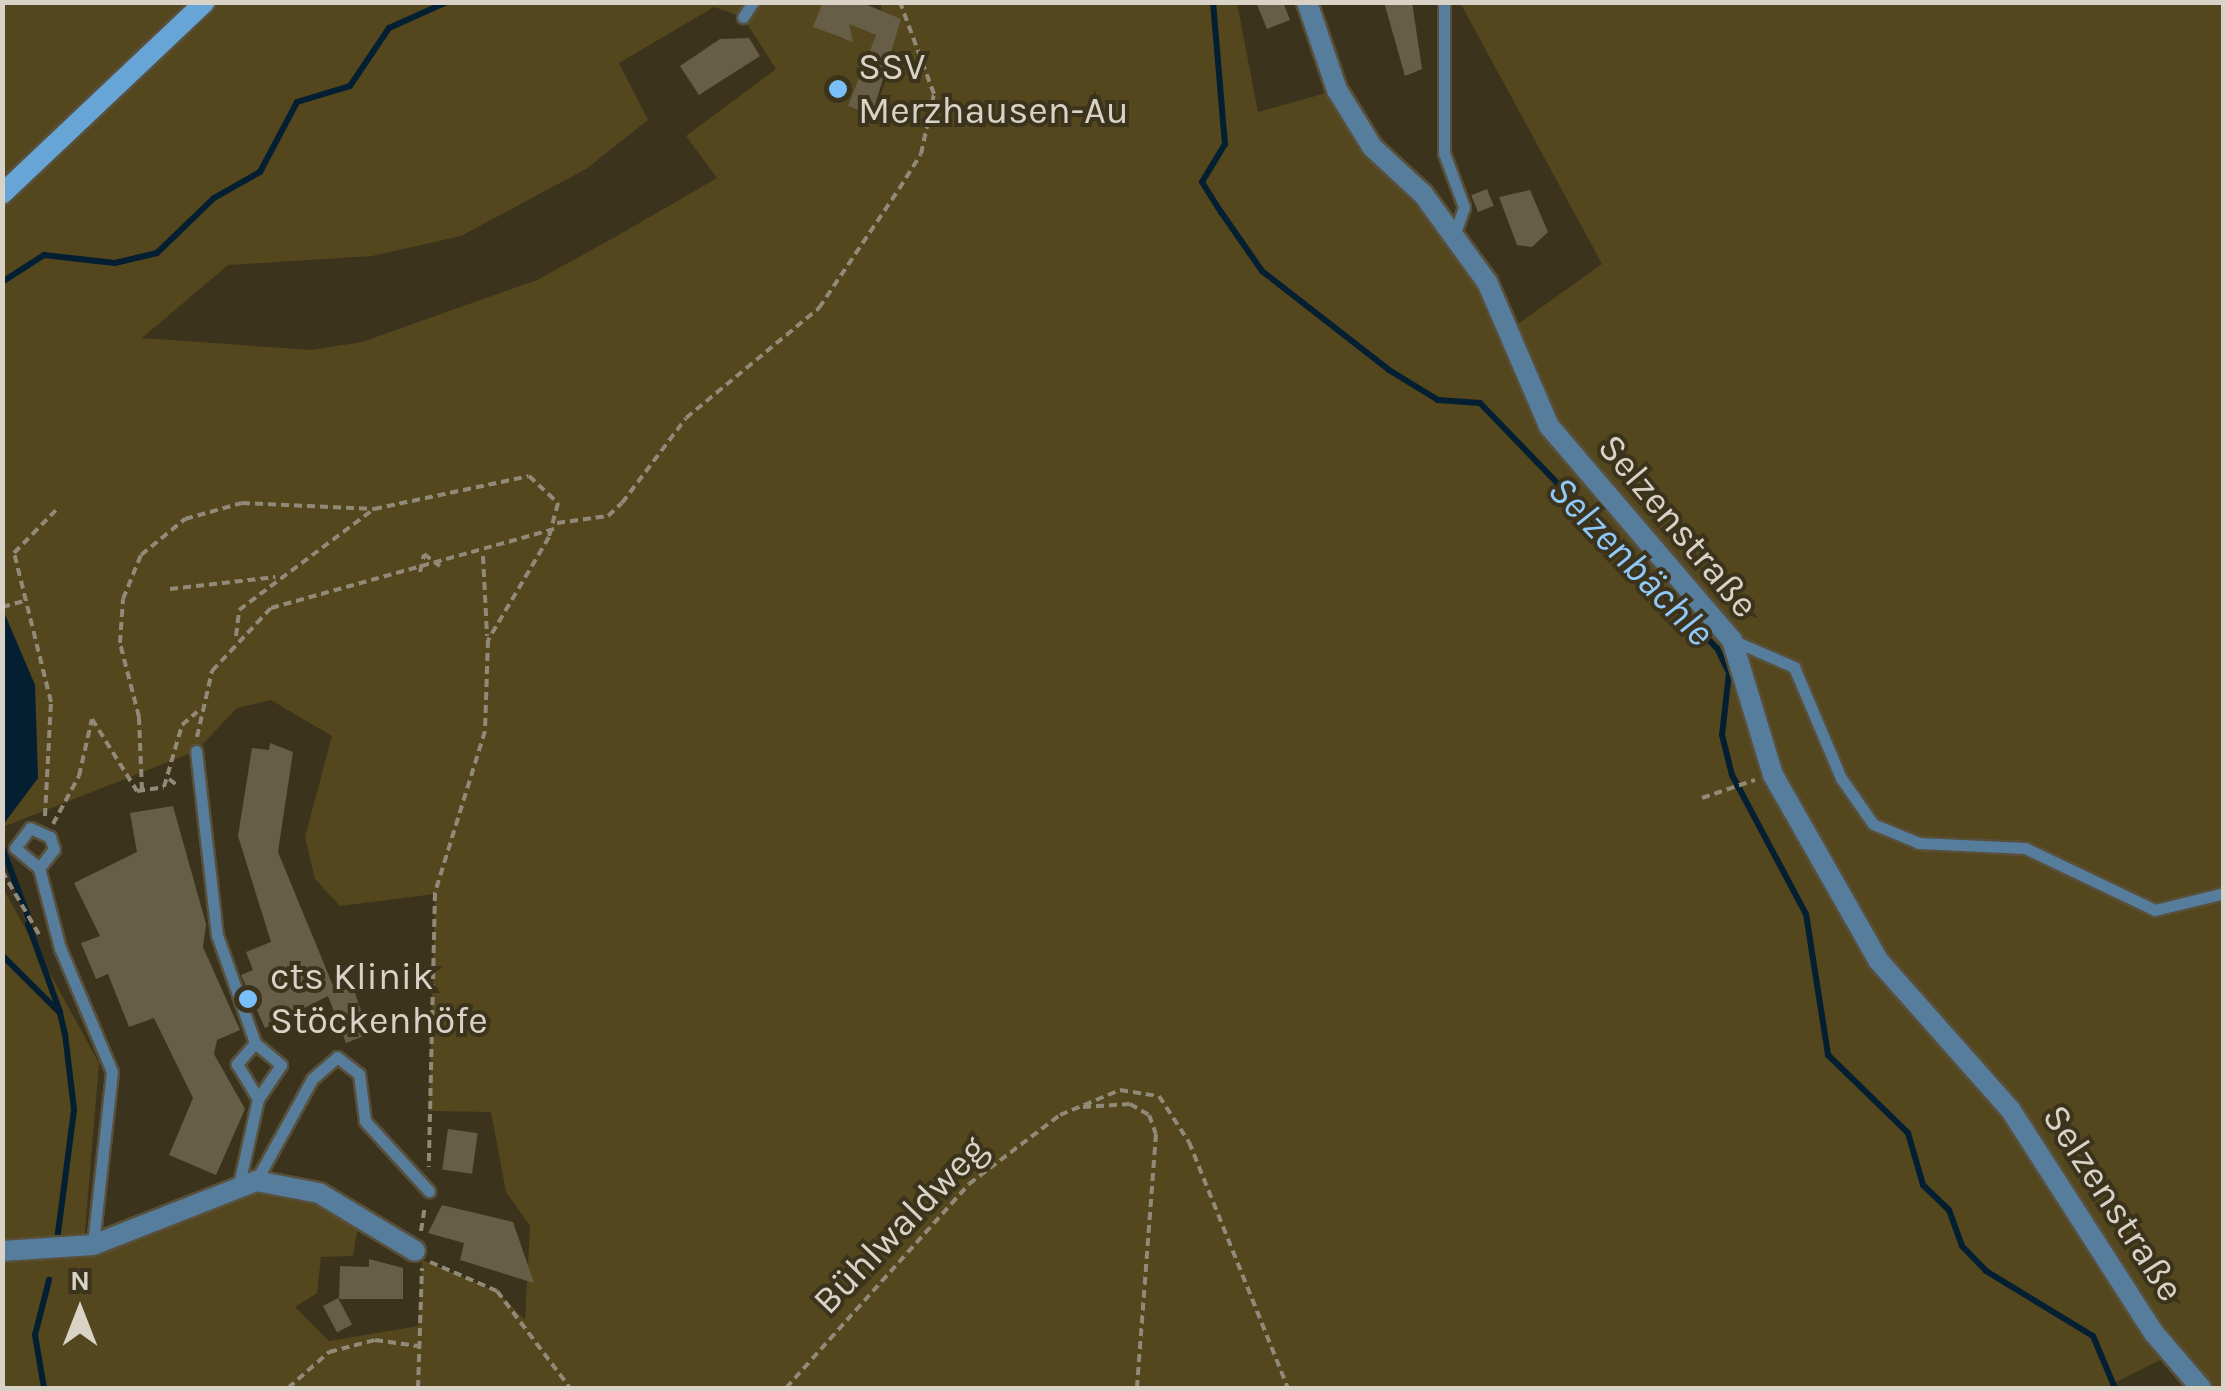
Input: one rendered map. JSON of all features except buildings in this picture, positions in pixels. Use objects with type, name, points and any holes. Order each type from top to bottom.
[{"type":"main road","points":[[2,194],[206,2]]},
{"type":"street","name":"Selzenstraße","points":[[1307,2],[1337,90],[1372,147],[1455,233],[1511,330],[1549,426],[1732,640],[1773,775],[1838,898],[1878,960],[2010,1109],[2154,1333],[2201,1388]]},
{"type":"street","points":[[2,1251],[93,1246],[247,1183],[319,1193],[419,1251]]},
{"type":"lane","points":[[743,17],[753,2]]},
{"type":"lane","points":[[1444,2],[1444,153],[1464,207],[1455,233]]},
{"type":"lane","points":[[1732,640],[1794,667],[1841,778],[1873,824],[1919,842],[2025,848],[2155,910],[2224,894]]},
{"type":"lane","points":[[196,751],[218,935],[255,1043],[281,1065],[258,1100],[247,1183]]},
{"type":"lane","points":[[39,868],[54,849],[44,830],[22,832],[15,848],[39,868],[60,948],[112,1072],[93,1246]]},
{"type":"lane","points":[[255,1043],[237,1064],[258,1100]]},
{"type":"lane","points":[[247,1183],[312,1079],[337,1057],[359,1074],[365,1121],[428,1190]]},
{"type":"path","points":[[236,636],[290,600],[483,556],[555,526],[608,516],[622,503],[686,418],[818,308],[921,154],[934,94],[900,2]]},
{"type":"path","points":[[142,790],[139,717],[120,643],[122,600],[142,555],[185,520],[242,502],[374,509],[529,476],[553,492],[555,526],[488,640]]},
{"type":"path","points":[[168,779],[182,725],[197,712],[236,636],[238,610],[274,577],[374,509]]},
{"type":"path","points":[[44,830],[52,702],[14,552],[56,510]]},
{"type":"path","points":[[420,572],[424,554],[440,566]]},
{"type":"path","points":[[418,1388],[419,1251],[428,1190],[435,893],[485,732],[488,640],[483,556]]},
{"type":"path","points":[[170,589],[274,577]]},
{"type":"path","points":[[3,607],[24,601]]},
{"type":"path","points":[[196,751],[197,712]]},
{"type":"path","points":[[44,830],[79,776],[92,719],[114,767],[142,790]]},
{"type":"path","points":[[142,790],[168,779]]},
{"type":"path","points":[[168,779],[178,786]]},
{"type":"path","points":[[1702,798],[1755,780]]},
{"type":"path","points":[[2,871],[26,919],[60,948]]},
{"type":"path","name":"Bühlwaldweg","points":[[786,1388],[969,1184],[1079,1108],[1120,1090],[1158,1096],[1189,1142],[1288,1388]]},
{"type":"path","points":[[1079,1108],[1130,1104],[1149,1115],[1156,1134],[1140,1248],[1137,1388]]},
{"type":"path","points":[[419,1251],[496,1291],[570,1388]]},
{"type":"path","points":[[288,1388],[330,1352],[376,1340],[418,1346]]},
{"type":"shaded area","points":[[3,3],[823,3],[814,27],[843,39],[849,24],[876,35],[849,106],[872,115],[894,62],[885,58],[881,3],[1237,3],[1258,112],[1337,90],[1423,194],[1511,329],[1602,264],[1462,6],[1444,3],[2223,3],[2223,1388],[2201,1388],[2170,1355],[2104,1388],[3,1388],[3,888],[99,1063],[84,1242],[256,1181],[360,1214],[353,1256],[321,1257],[317,1293],[295,1307],[329,1341],[418,1326],[422,1260],[497,1291],[525,1320],[530,1226],[506,1192],[491,1112],[429,1111],[435,894],[340,906],[315,879],[305,837],[332,736],[271,700],[237,708],[196,751],[3,827]],"holes":[[[714,7],[743,17],[776,69],[686,136],[717,178],[537,280],[362,342],[311,350],[142,338],[228,265],[372,256],[461,236],[586,169],[648,120],[619,63]]]},
{"type":"water","points":[[3,610],[35,685],[38,778],[3,825]]},
{"type":"waterway","points":[[2,282],[44,255],[115,263],[157,253],[214,198],[260,172],[297,102],[350,86],[389,28],[447,2]]},
{"type":"waterway","name":"Selzenbächle","points":[[1213,2],[1225,144],[1202,182],[1221,212],[1262,271],[1389,370],[1438,400],[1480,403],[1717,648],[1729,673],[1722,735],[1732,775],[1806,914],[1828,1055],[1908,1133],[1923,1185],[1949,1210],[1962,1246],[1986,1271],[2093,1336],[2115,1388]]},
{"type":"waterway","points":[[2,847],[29,919]]},
{"type":"waterway","points":[[28,924],[60,1012]]},
{"type":"waterway","points":[[2,955],[60,1013],[65,1034],[74,1110],[58,1234]]},
{"type":"waterway","points":[[44,1388],[35,1335],[49,1280]]},
{"type":"place","name":"SSV Merzhausen-Au","points":[[838,89]]},
{"type":"place","name":"cts Klinik Stöckenhöfe","points":[[248,999]]}]
